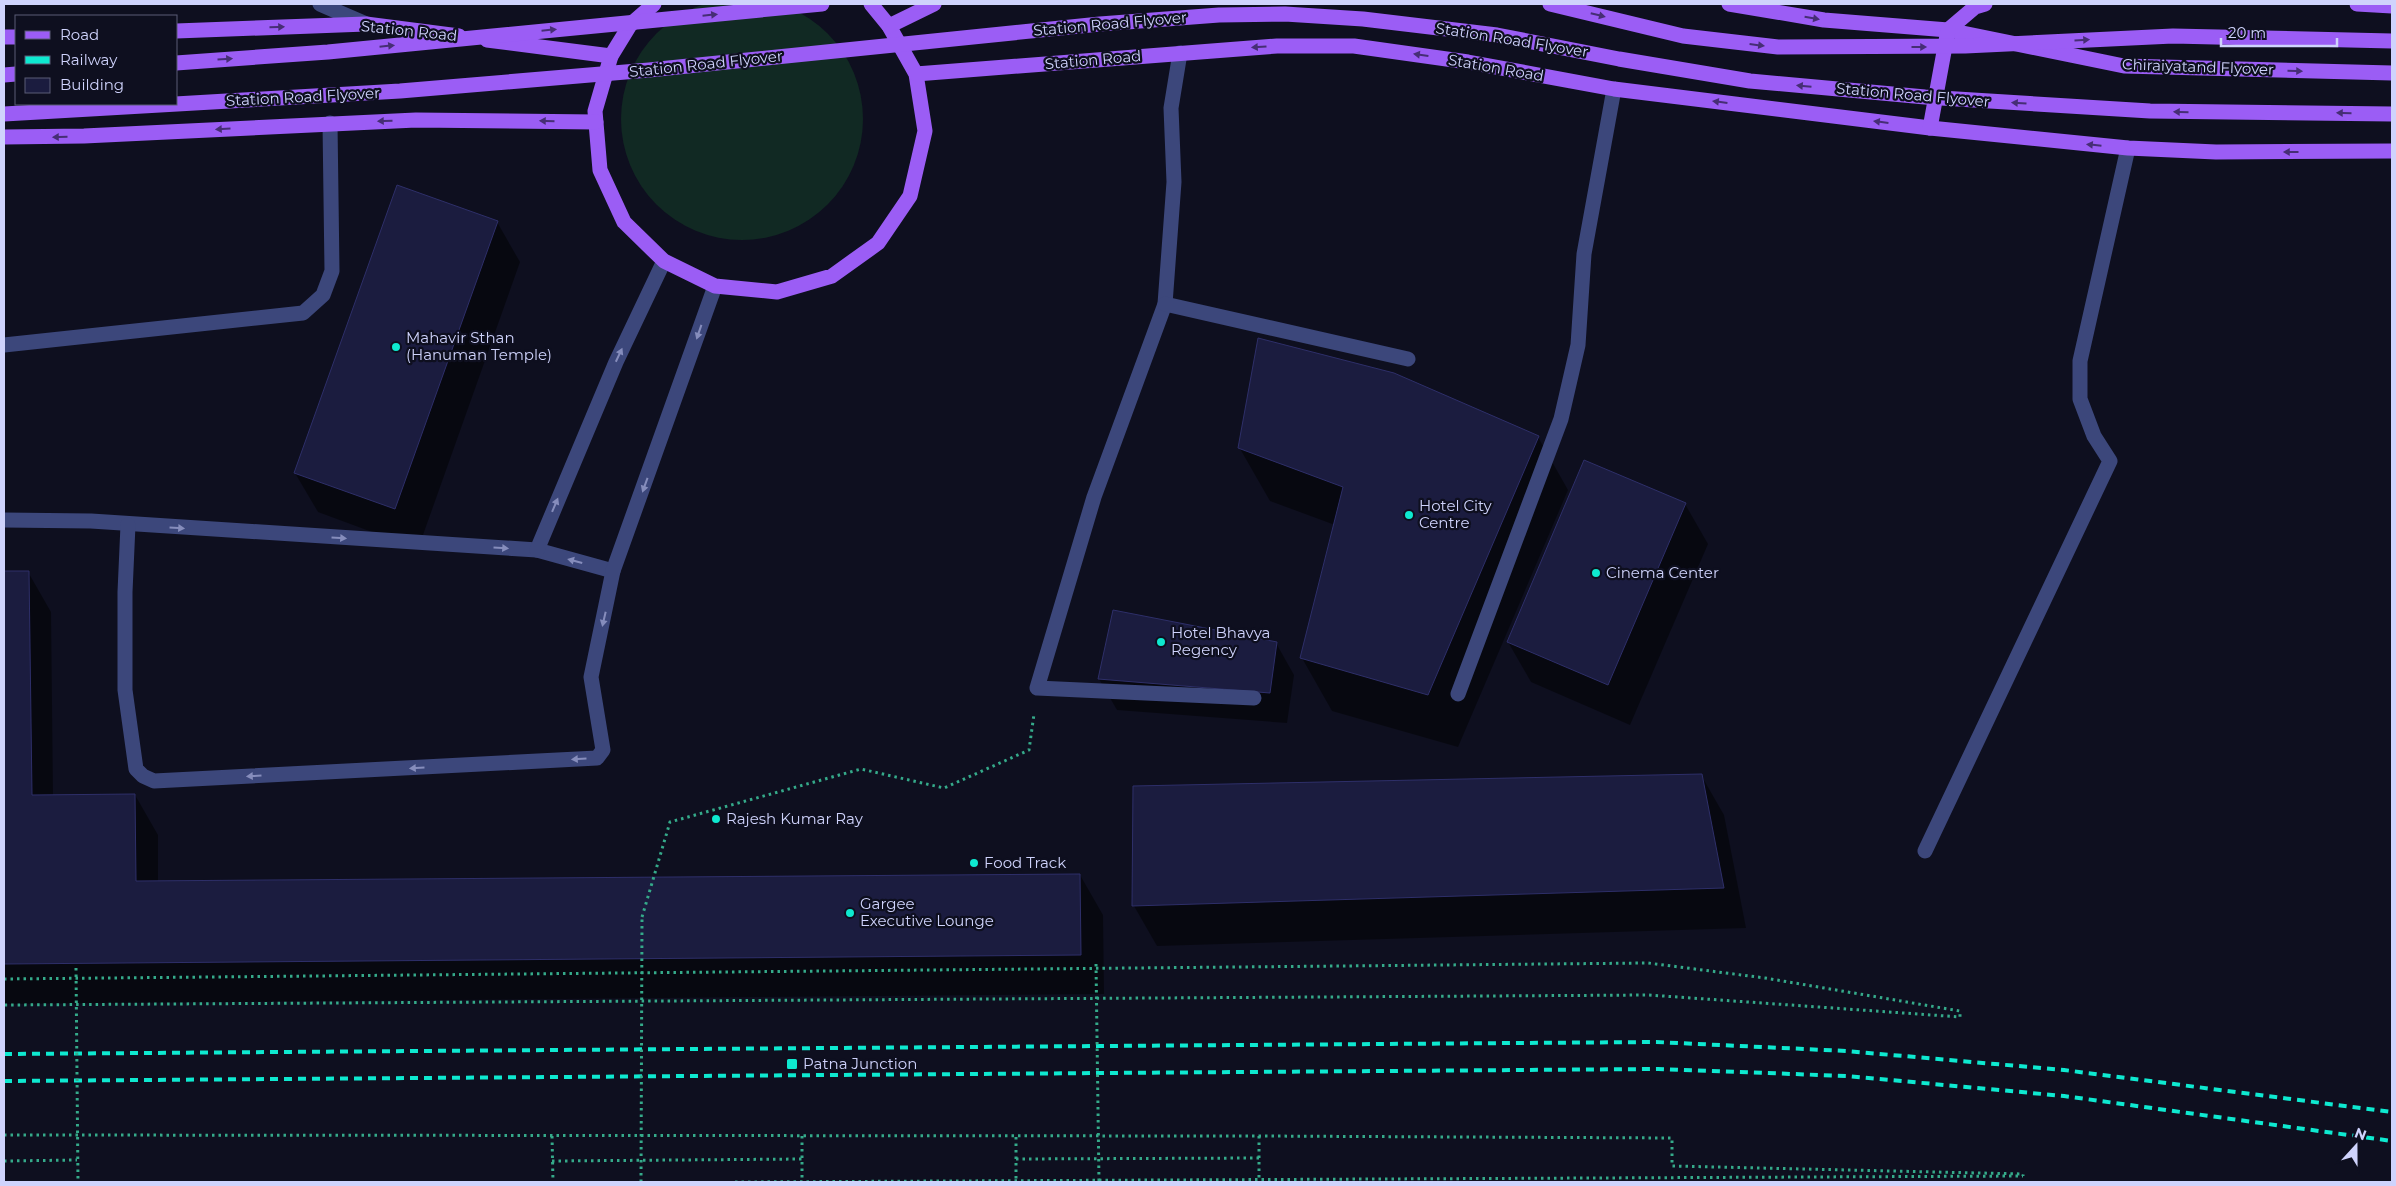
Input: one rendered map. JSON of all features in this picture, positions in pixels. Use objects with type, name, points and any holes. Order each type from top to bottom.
[{"type":"main road","points":[[654,4],[630,25],[611,56],[595,111],[600,170],[624,222],[664,261],[715,286],[777,292],[832,276],[878,243],[910,196],[925,131],[916,74],[890,26],[871,4]]},
{"type":"main road","points":[[178,63],[328,52],[822,4]]},
{"type":"main road","points":[[890,26],[934,4]]},
{"type":"main road","points":[[1550,4],[1683,36],[1778,47],[1965,46],[2173,36],[2392,41]]},
{"type":"main road","name":"Chiraiyatand Flyover","points":[[1729,4],[1824,20],[1948,30],[2124,66],[2392,72]]},
{"type":"main road","points":[[1930,128],[1948,30],[1975,7],[1984,4]]},
{"type":"main road","points":[[2357,4],[2392,6]]},
{"type":"main road","name":"Station Road Flyover","points":[[178,104],[400,91],[649,70],[1100,24],[1219,15],[1285,14],[1363,19],[1497,35],[1619,59],[1750,81],[1925,97],[2150,111],[2392,114]]},
{"type":"main road","name":"Station Road","points":[[178,31],[366,24],[611,56]]},
{"type":"main road","name":"Station Road","points":[[916,74],[1277,46],[1354,46],[1468,62],[1614,89],[1930,128],[2128,148],[2216,152],[2392,151]]},
{"type":"main road","name":"Station Road Flyover","points":[[4,114],[159,105]]},
{"type":"main road","points":[[4,137],[84,136],[416,120],[596,122]]},
{"type":"street","points":[[320,4],[366,24]]},
{"type":"street","points":[[1180,53],[1171,108],[1174,182],[1165,304],[1094,496],[1037,688],[1254,698]]},
{"type":"street","points":[[1458,694],[1562,419],[1578,345],[1584,254],[1614,89]]},
{"type":"street","points":[[4,345],[303,313],[323,295],[332,271],[330,124]]},
{"type":"street","points":[[1924,851],[2110,461],[2094,436],[2080,399],[2080,361],[2128,148]]},
{"type":"street","points":[[537,550],[616,362],[664,261]]},
{"type":"street","points":[[128,525],[125,592],[125,690],[136,769],[154,781],[597,758],[603,750],[591,678],[613,571],[715,286]]},
{"type":"street","points":[[1165,304],[1408,359]]},
{"type":"street","points":[[4,520],[91,521],[128,525],[537,550],[613,571]]},
{"type":"path","points":[[641,1182],[642,917],[670,822],[861,769],[944,788],[1029,750],[1037,688]]},
{"type":"path","points":[[4,979],[1648,963],[1765,978],[1960,1011],[1960,1017],[1649,995],[4,1006]]},
{"type":"path","points":[[1096,964],[1099,1182]]},
{"type":"path","points":[[76,968],[78,1182]]},
{"type":"path","points":[[4,1135],[1672,1138],[1672,1166],[1878,1169],[2023,1174],[2023,1176],[1259,1178],[734,1182]]},
{"type":"path","points":[[552,1136],[553,1182]]},
{"type":"path","points":[[802,1136],[802,1182]]},
{"type":"path","points":[[1259,1136],[1259,1178]]},
{"type":"path","points":[[1016,1137],[1016,1180]]},
{"type":"path","points":[[1016,1159],[1259,1158]]},
{"type":"path","points":[[552,1161],[803,1159]]},
{"type":"path","points":[[4,1161],[77,1160]]},
{"type":"green space","points":[[724,-1],[760,-1],[777,3],[799,12],[819,25],[836,42],[849,62],[858,84],[863,107],[863,131],[858,154],[849,176],[836,196],[819,213],[799,226],[777,235],[754,240],[730,240],[707,235],[685,226],[665,213],[648,196],[635,176],[626,154],[621,131],[621,107],[626,84],[635,62],[648,42],[665,25],[685,12],[707,3]]},
{"type":"building","name":"Mahavir Sthan (Hanuman Temple)","points":[[397,185],[498,221],[395,509],[294,473]]},
{"type":"building","name":"Hotel City Centre","points":[[1258,338],[1394,373],[1539,436],[1428,695],[1300,658],[1343,487],[1238,448]]},
{"type":"building","name":"Cinema Center","points":[[1584,460],[1686,503],[1608,685],[1507,642]]},
{"type":"building","points":[[4,571],[29,571],[32,795],[135,794],[136,881],[1080,874],[1081,955],[4,964]]},
{"type":"building","points":[[1113,610],[1277,642],[1270,693],[1098,679]]},
{"type":"building","points":[[1702,774],[1724,888],[1132,906],[1133,786]]},
{"type":"railway","points":[[4,1054],[1656,1042],[1846,1051],[2064,1070],[2392,1112]]},
{"type":"railway","points":[[4,1081],[1658,1069],[1847,1076],[2064,1096],[2392,1141]]},
{"type":"place","name":"Mahavir Sthan (Hanuman Temple)","points":[[396,347]]},
{"type":"place","name":"Hotel City Centre","points":[[1409,515]]},
{"type":"place","name":"Cinema Center","points":[[1596,573]]},
{"type":"place","name":"Hotel Bhavya Regency","points":[[1161,642]]},
{"type":"place","name":"Rajesh Kumar Ray","points":[[716,819]]},
{"type":"place","name":"Food Track","points":[[974,863]]},
{"type":"place","name":"Gargee Executive Lounge","points":[[850,913]]},
{"type":"place","name":"Patna Junction","points":[[792,1064]]}]
